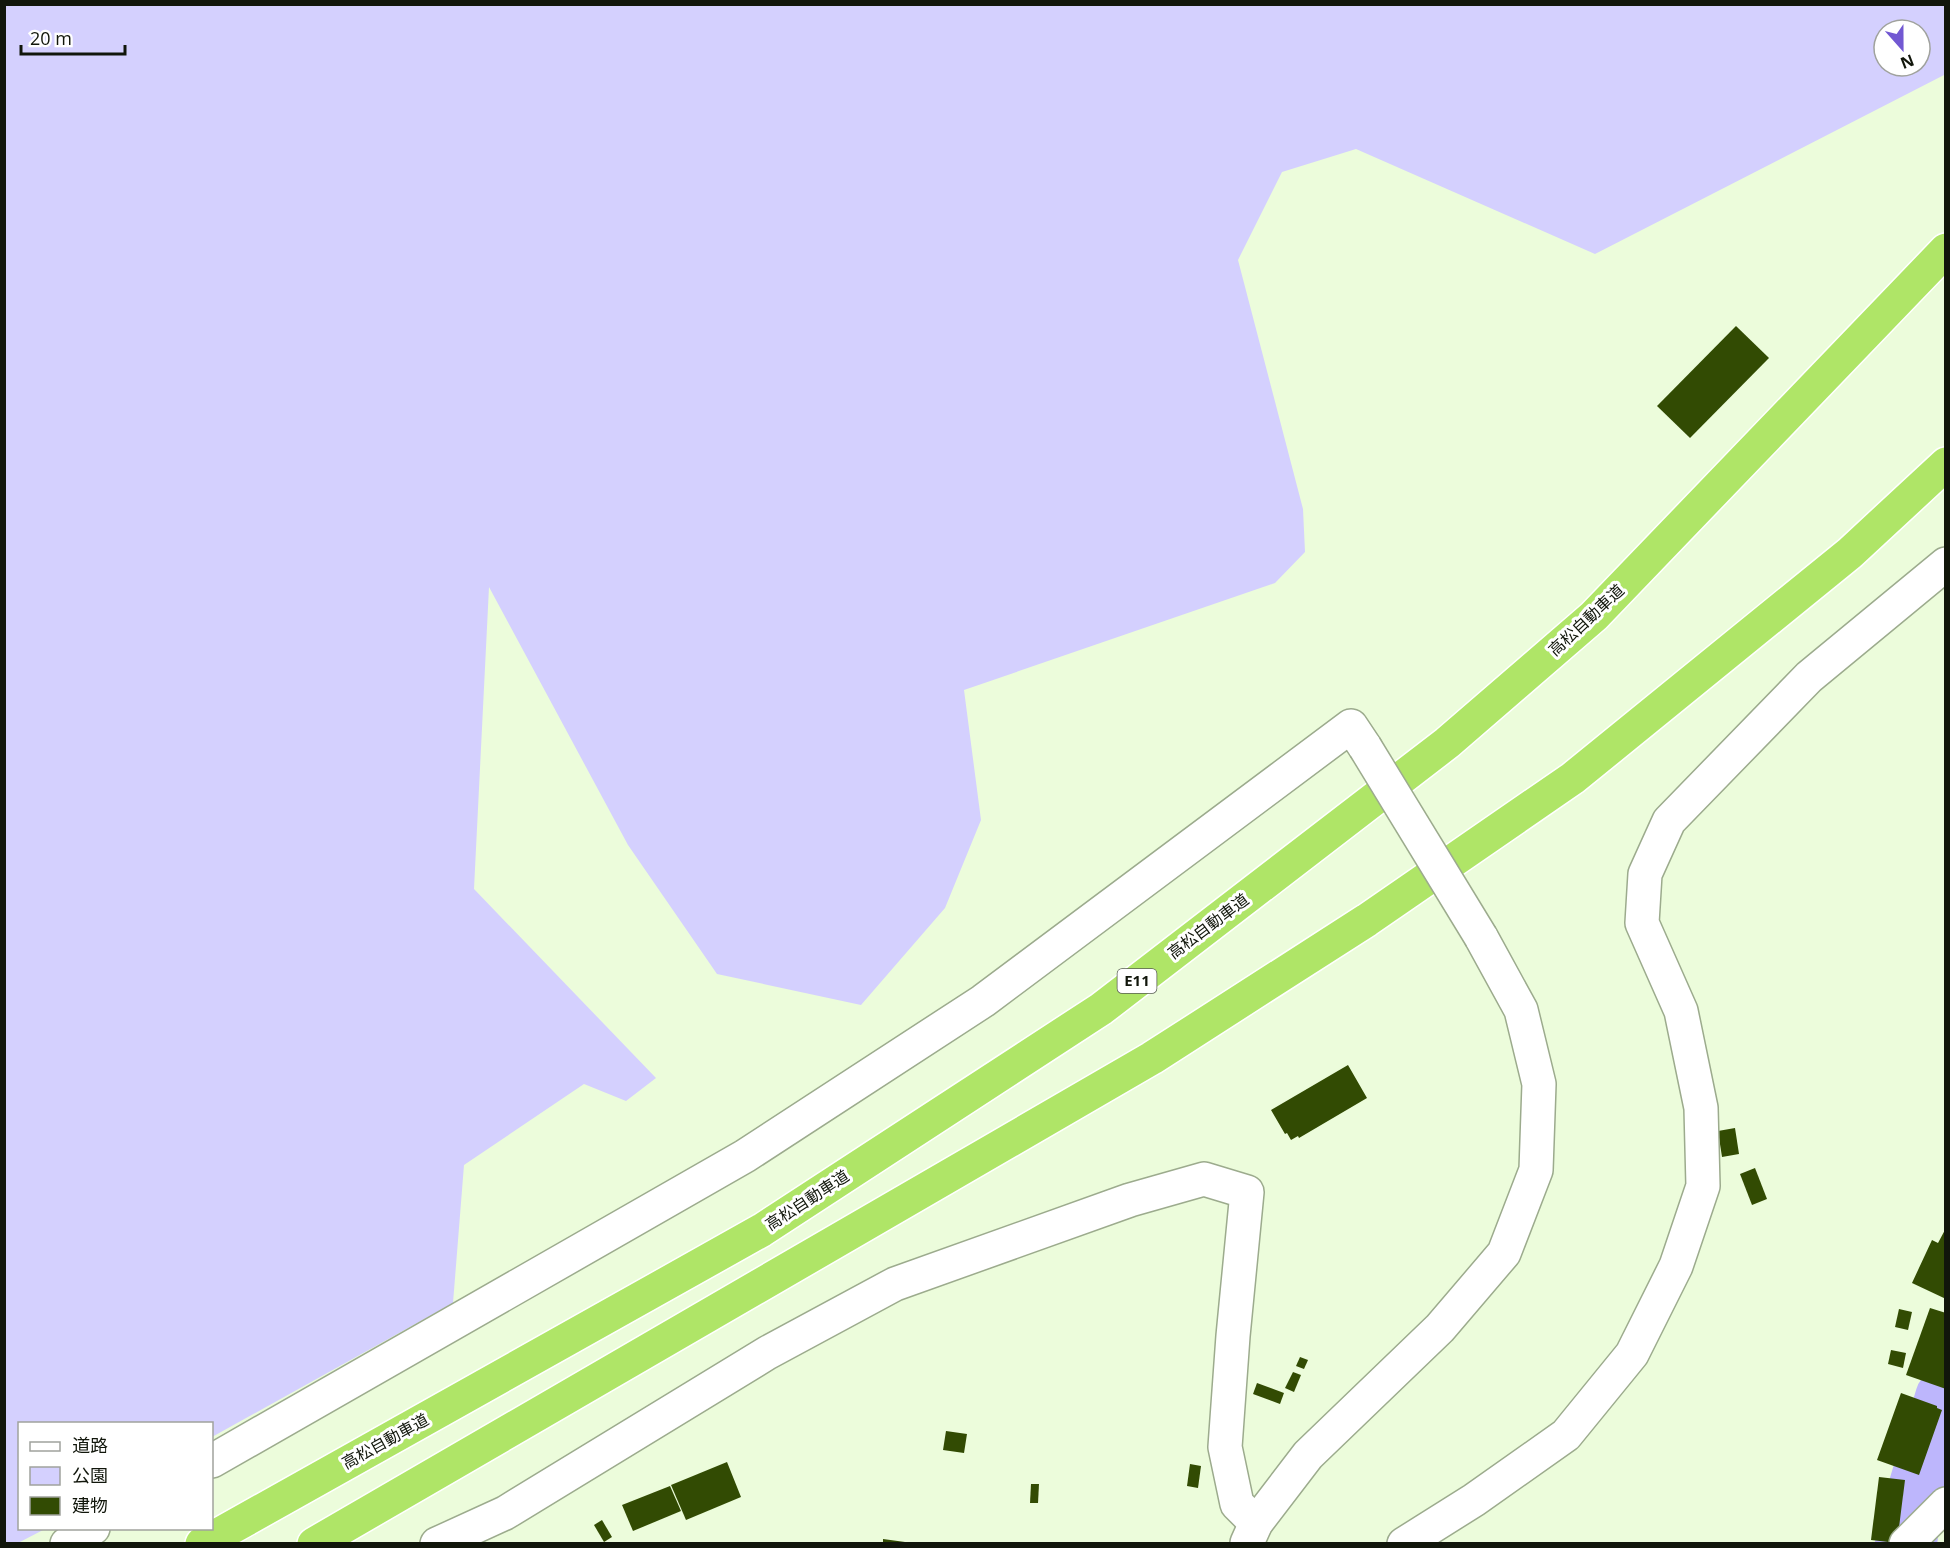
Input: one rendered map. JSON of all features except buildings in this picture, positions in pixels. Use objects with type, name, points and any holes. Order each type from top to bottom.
[{"type":"highway","name":"高松自動車道","points":[[202,1544],[762,1230],[1101,1009],[1447,743],[1594,616],[1946,250]]},
{"type":"highway","points":[[314,1544],[1152,1058],[1367,920],[1573,778],[1850,553],[1946,464]]},
{"type":"street","points":[[1404,1544],[1474,1500],[1566,1435],[1632,1354],[1676,1266],[1703,1185],[1701,1108],[1681,1011],[1642,923],[1645,874],[1669,821],[1809,677],[1946,564]]},
{"type":"street","points":[[213,1460],[745,1156],[983,1001],[1358,736],[1481,937],[1521,1010],[1539,1084],[1536,1170],[1504,1253],[1440,1328],[1308,1455],[1251,1533],[1237,1504],[1225,1447],[1247,1192],[1204,1179],[1130,1200],[895,1284],[767,1353],[505,1513],[437,1544]]},
{"type":"street","points":[[1906,1544],[1946,1504]]},
{"type":"street","points":[[67,1544],[90,1530]]},
{"type":"green space","points":[[5,4],[1945,4],[1946,74],[1595,254],[1356,149],[1282,172],[1238,260],[1303,509],[1305,552],[1275,583],[964,690],[981,820],[945,908],[861,1005],[717,974],[628,845],[489,587],[474,889],[656,1078],[626,1101],[584,1084],[464,1165],[453,1303],[213,1436],[213,1422],[18,1422],[18,1530],[43,1530],[18,1543],[5,1544]]},
{"type":"waterway","points":[[1906,1544],[1908,1526],[1946,1398]]}]
